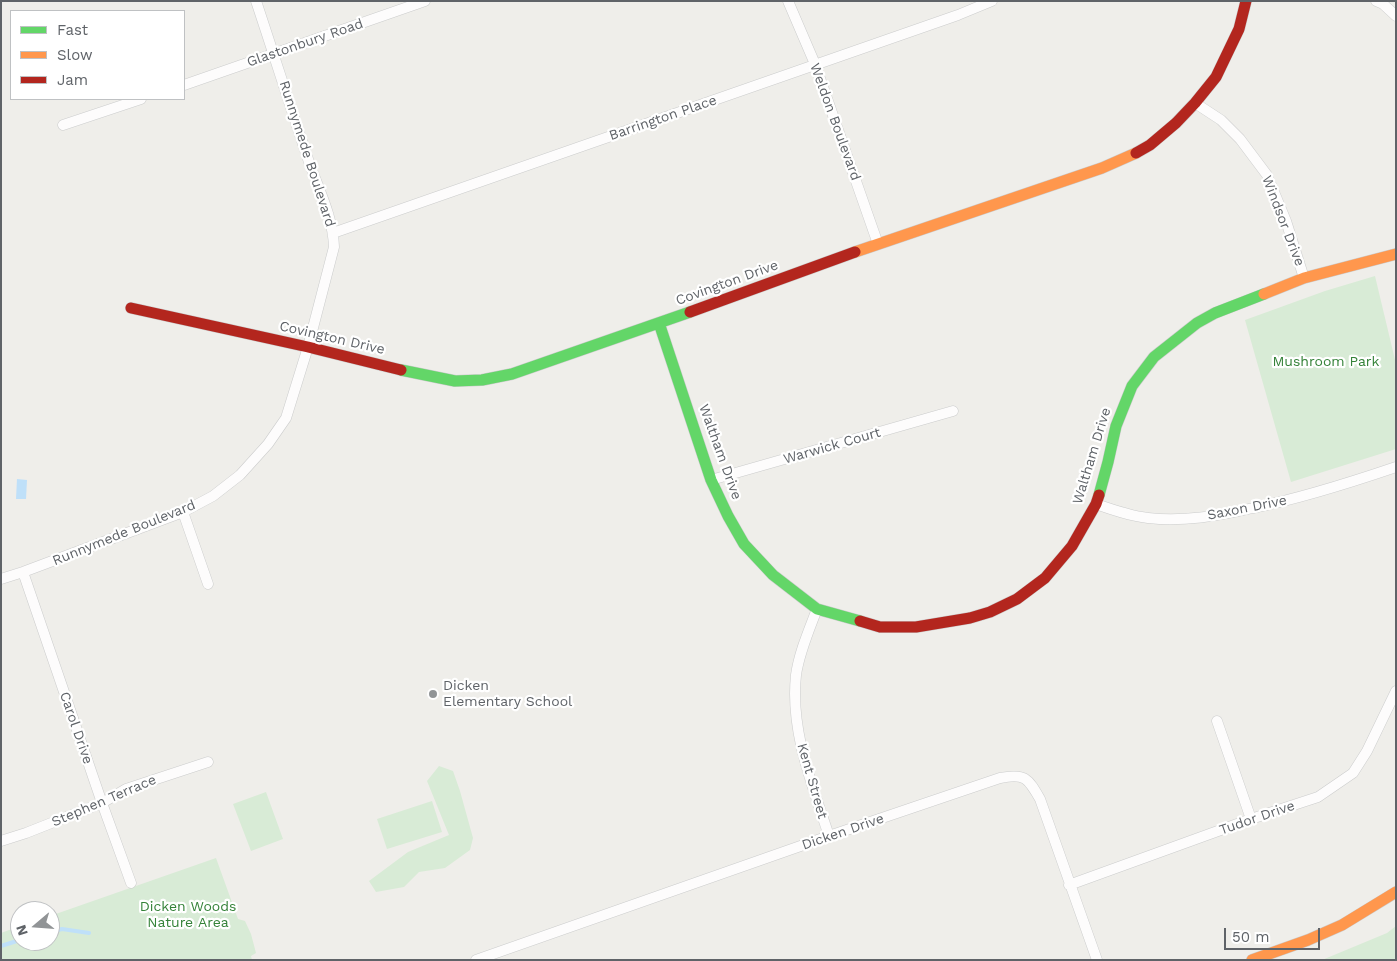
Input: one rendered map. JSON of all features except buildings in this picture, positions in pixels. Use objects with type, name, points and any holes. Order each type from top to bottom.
[{"type":"street","name":"Runnymede Boulevard","points":[[1,579],[183,512],[213,496],[240,475],[268,444],[286,418],[308,347],[334,247],[333,233],[256,1]]},
{"type":"street","name":"Glastonbury Road","points":[[185,84],[425,1]]},
{"type":"street","name":"Weldon Boulevard","points":[[788,1],[815,64],[878,244]]},
{"type":"street","name":"Barrington Place","points":[[333,233],[958,15],[992,1]]},
{"type":"street","name":"Covington Drive","points":[[131,308],[308,347],[416,374],[455,380],[482,380],[512,374],[1126,158],[1150,145],[1176,123],[1216,77],[1239,29],[1246,1]]},
{"type":"street","points":[[1376,1],[1383,4],[1396,16]]},
{"type":"street","points":[[62,125],[138,100]]},
{"type":"street","name":"Windsor Drive","points":[[1195,103],[1221,120],[1240,139],[1267,175],[1286,221],[1304,278]]},
{"type":"street","name":"Waltham Drive","points":[[659,323],[711,480],[744,544],[773,575],[817,609],[880,627],[916,627],[970,618],[990,612],[1017,599],[1044,578],[1072,546],[1096,504],[1116,426],[1132,386],[1154,357],[1197,323],[1215,313],[1304,278],[1396,254]]},
{"type":"street","name":"Warwick Court","points":[[711,480],[953,411]]},
{"type":"street","name":"Saxon Drive","points":[[1096,504],[1146,518],[1179,520],[1223,515],[1295,499],[1396,467]]},
{"type":"street","points":[[183,512],[208,584]]},
{"type":"street","name":"Carol Drive","points":[[23,572],[131,883]]},
{"type":"street","name":"Kent Street","points":[[817,609],[796,675],[795,710],[803,756],[829,836]]},
{"type":"street","name":"Tudor Drive","points":[[1070,885],[1251,819],[1318,797],[1353,773],[1396,691]]},
{"type":"street","points":[[1217,721],[1251,819]]},
{"type":"street","name":"Stephen Terrace","points":[[1,841],[26,834],[102,803],[126,788],[208,762]]},
{"type":"street","name":"Dicken Drive","points":[[476,960],[829,836],[1000,778],[1012,776],[1023,777],[1032,784],[1040,799],[1097,960]]},
{"type":"street","points":[[1252,960],[1308,940],[1342,925],[1396,892]]},
{"type":"green space","name":"Mushroom Park","points":[[1375,276],[1396,364],[1396,449],[1291,482],[1245,320],[1325,291]]},
{"type":"green space","points":[[439,766],[453,771],[473,838],[470,850],[445,868],[419,872],[404,887],[376,892],[369,881],[408,852],[449,835],[427,781]]},
{"type":"green space","points":[[266,792],[283,839],[251,851],[233,804]]},
{"type":"green space","points":[[432,801],[442,832],[387,849],[377,819]]},
{"type":"green space","name":"Dicken Woods Nature Area","points":[[216,858],[238,919],[245,921],[256,953],[251,956],[252,960],[1,960],[1,933],[10,930],[10,951],[60,951],[60,913]]},
{"type":"green space","points":[[1396,926],[1396,960],[1322,960],[1387,933]]},
{"type":"water","points":[[17,479],[27,480],[26,499],[16,499]]},
{"type":"waterway","points":[[60,930],[89,933]]},
{"type":"waterway","points":[[1,946],[10,943]]},
{"type":"traffic: fast","points":[[1099,495],[1116,426],[1132,386],[1154,357],[1197,323],[1215,313],[1264,294]]},
{"type":"traffic: fast","points":[[401,370],[455,381],[482,380],[512,374],[690,312]]},
{"type":"traffic: fast","points":[[659,323],[711,480],[744,544],[773,575],[817,609],[860,621]]},
{"type":"traffic: slow","points":[[855,252],[1102,168],[1136,153]]},
{"type":"traffic: slow","points":[[1264,294],[1304,278],[1396,254]]},
{"type":"traffic: slow","points":[[1252,960],[1308,940],[1342,925],[1396,892]]},
{"type":"traffic: jam","points":[[1136,153],[1150,145],[1176,123],[1216,77],[1239,29],[1246,1]]},
{"type":"traffic: jam","points":[[690,312],[855,252]]},
{"type":"traffic: jam","points":[[131,308],[308,347],[401,370]]},
{"type":"traffic: jam","points":[[860,621],[880,627],[916,627],[970,618],[990,612],[1017,599],[1045,578],[1072,546],[1096,504],[1099,495]]},
{"type":"place","name":"Dicken Elementary School","points":[[433,694]]}]
